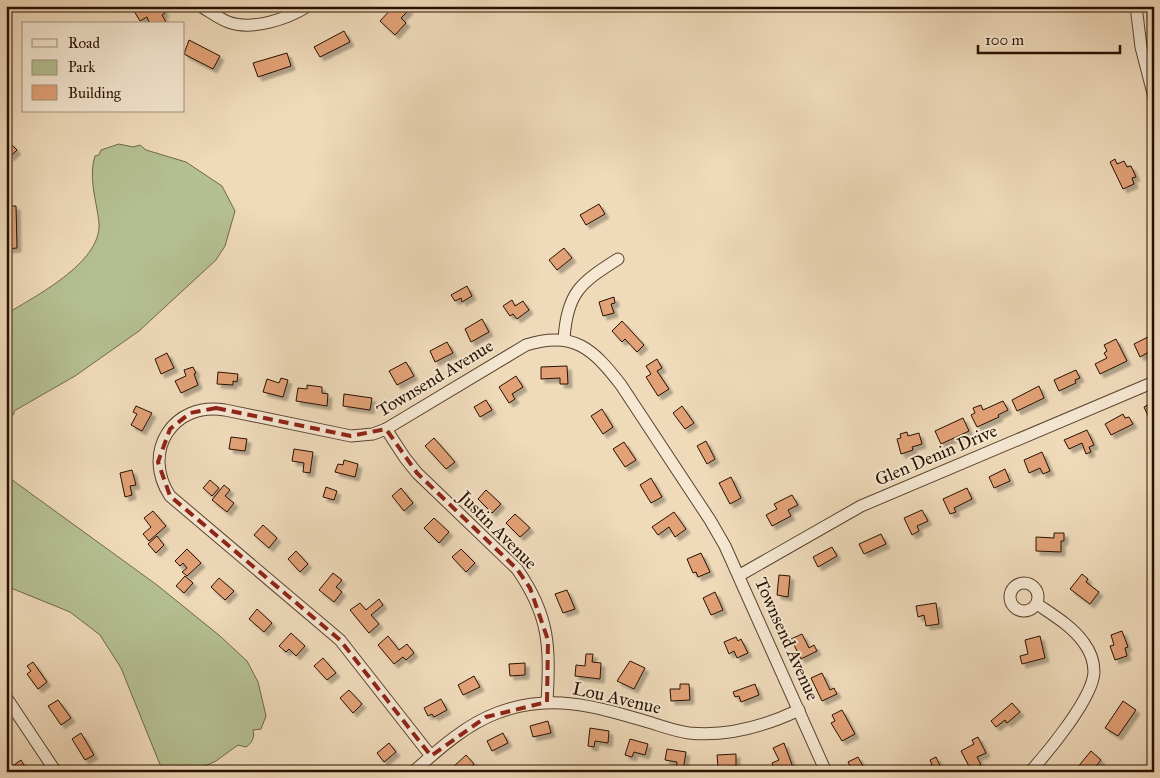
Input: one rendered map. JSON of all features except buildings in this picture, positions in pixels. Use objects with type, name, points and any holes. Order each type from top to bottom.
[{"type":"street","points":[[200,6],[227,22],[242,25],[273,20],[308,6]]},
{"type":"street","points":[[1136,6],[1141,47],[1154,97]]},
{"type":"street","points":[[564,339],[568,306],[575,294],[590,277],[618,260]]},
{"type":"street","name":"Townsend Avenue","points":[[432,756],[340,640],[176,502],[165,488],[159,472],[159,454],[165,436],[176,422],[190,413],[208,408],[351,436],[373,434],[386,429],[526,345],[539,341],[564,339],[582,346],[595,356],[621,385],[710,520],[740,575],[826,772]]},
{"type":"street","name":"Glen Denin Drive","points":[[740,575],[861,506],[1154,382]]},
{"type":"street","name":"Justin Avenue","points":[[386,429],[417,473],[517,569],[530,588],[539,608],[548,640],[547,702]]},
{"type":"street","points":[[1030,772],[1082,704],[1094,674],[1093,662],[1084,643],[1069,627],[1036,604]]},
{"type":"street","points":[[6,697],[56,772]]},
{"type":"street","name":"Lou Avenue","points":[[413,772],[466,730],[486,717],[512,708],[547,702],[572,703],[594,707],[680,731],[701,733],[746,730],[773,722],[799,710]]},
{"type":"highlighted area","points":[[216,408],[351,436],[386,429],[417,473],[517,569],[530,588],[548,640],[547,702],[486,717],[431,756],[340,640],[170,496],[158,462],[170,429],[190,413]]},
{"type":"green space","points":[[119,144],[133,147],[140,145],[146,150],[186,162],[222,186],[235,211],[225,246],[216,260],[139,331],[75,376],[14,411],[14,414],[6,421],[6,314],[64,277],[89,252],[97,238],[99,224],[92,173],[95,156],[99,155],[101,150]]},
{"type":"green space","points":[[6,473],[15,482],[157,585],[220,636],[247,661],[258,682],[266,716],[261,729],[253,730],[251,742],[246,747],[238,745],[216,761],[192,772],[163,772],[121,668],[100,635],[70,612],[6,586]]}]
